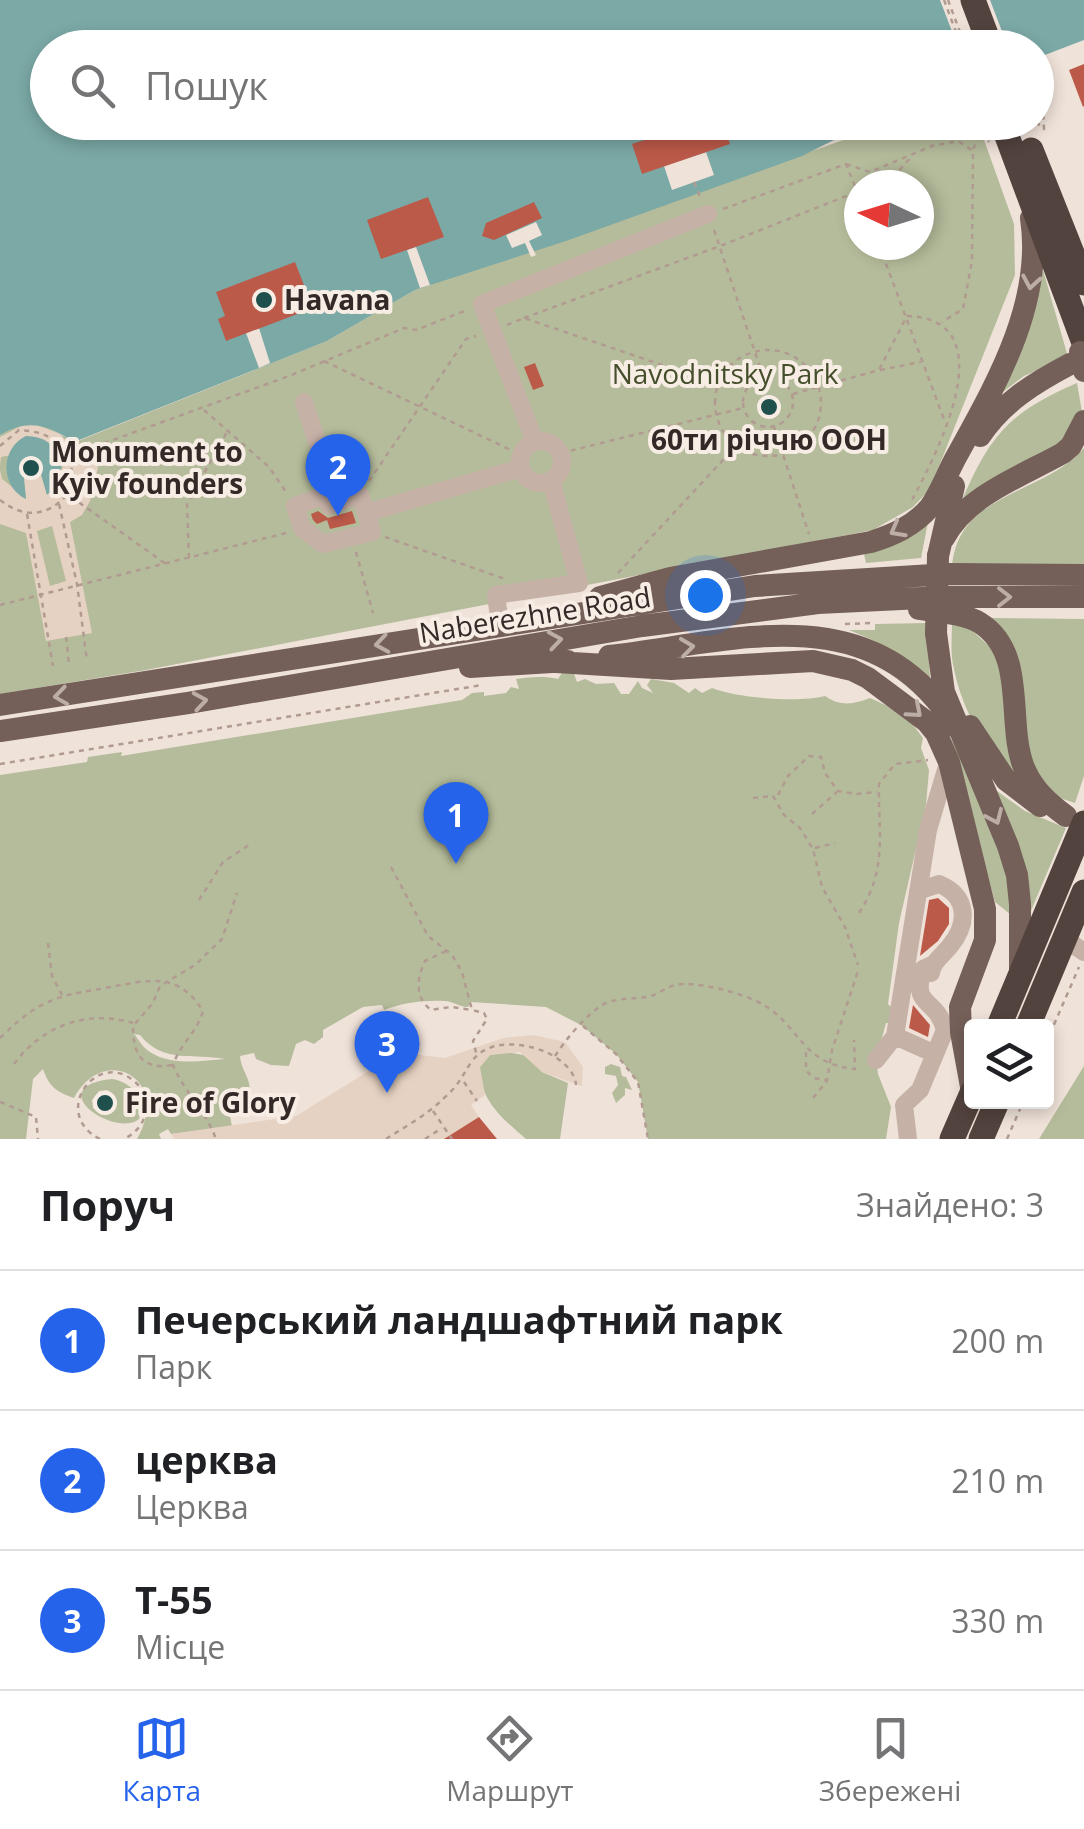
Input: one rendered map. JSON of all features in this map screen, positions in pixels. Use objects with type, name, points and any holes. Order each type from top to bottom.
[{"type":"highway","points":[[949,0],[960,30]]},
{"type":"highway","points":[[973,0],[984,30]]},
{"type":"highway","points":[[1008,140],[1077,294]]},
{"type":"highway","points":[[1011,140],[1058,216],[1077,294],[1079,358]]},
{"type":"highway","points":[[1002,1019],[1076,828]]},
{"type":"highway","points":[[1032,1019],[1078,938],[1084,893]]},
{"type":"highway","points":[[952,1139],[965,1109]]},
{"type":"highway","points":[[981,1139],[994,1109]]},
{"type":"main road","points":[[507,623],[670,578],[871,542],[896,534],[931,506],[974,426],[1028,299],[1035,244],[1026,185]]},
{"type":"main road","points":[[1058,216],[1084,248]]},
{"type":"main road","points":[[974,426],[998,400],[1024,381],[1079,358]]},
{"type":"main road","points":[[1020,978],[1017,875],[944,692],[936,633],[938,556],[950,495],[964,463],[993,417],[1035,382],[1079,358]]},
{"type":"main road","points":[[938,556],[946,534],[962,513],[1063,453],[1084,421]]},
{"type":"main road","name":"Naberezhne Road","points":[[0,705],[740,588],[948,574],[1084,575]]},
{"type":"main road","name":"Naberezhne Road","points":[[0,732],[642,626],[818,603],[872,612],[1084,597]]},
{"type":"main road","points":[[872,612],[964,617],[988,629],[1000,643],[1010,670],[1023,766],[1033,786],[1076,828]]},
{"type":"main road","points":[[936,633],[947,676],[979,745],[1006,780],[1076,828]]},
{"type":"main road","points":[[390,670],[556,662],[789,635],[840,640],[884,656],[907,670],[934,696],[956,727]]},
{"type":"main road","points":[[556,662],[671,669],[789,660],[831,664],[868,678],[898,697],[936,733],[944,768],[964,820],[986,927],[960,1007],[964,1048]]},
{"type":"lane","points":[[366,513],[526,455],[548,442],[561,452],[560,470],[551,480],[533,482],[526,455],[482,304],[708,214]]},
{"type":"lane","points":[[304,402],[337,503]]},
{"type":"lane","points":[[507,623],[496,595],[579,583],[551,480]]},
{"type":"lane","points":[[360,495],[372,532],[323,544],[302,528],[295,506],[324,496],[329,506],[360,495]]},
{"type":"lane","points":[[876,1060],[895,1036],[928,830],[944,768]]},
{"type":"lane","points":[[908,1139],[904,1105],[920,1090],[945,1030],[939,1013],[918,991],[923,968],[932,966],[952,944],[962,916],[959,895],[939,884],[930,864],[933,832],[945,817],[954,815],[964,820]]},
{"type":"lane","points":[[918,891],[939,884]]},
{"type":"lane","points":[[895,1036],[933,1053]]},
{"type":"path","points":[[949,0],[960,30]]},
{"type":"path","points":[[940,323],[963,308],[972,261],[973,150],[985,140]]},
{"type":"path","points":[[764,376],[708,214],[846,164],[870,172],[958,141],[973,150]]},
{"type":"path","points":[[900,170],[914,154]]},
{"type":"path","points":[[846,164],[849,170]]},
{"type":"path","points":[[694,182],[698,194]]},
{"type":"path","points":[[524,318],[844,197]]},
{"type":"path","points":[[884,260],[946,424]]},
{"type":"path","points":[[68,455],[202,408],[404,328],[416,330],[482,304]]},
{"type":"path","points":[[907,316],[940,323],[952,335],[961,364],[933,461],[907,511]]},
{"type":"path","points":[[879,370],[907,316]]},
{"type":"path","points":[[755,351],[787,353],[812,373],[819,387],[818,420],[811,434],[784,453],[767,456],[736,446],[716,415],[718,384],[727,369],[755,351]]},
{"type":"path","points":[[324,361],[526,455]]},
{"type":"path","points":[[792,394],[922,362]]},
{"type":"path","points":[[764,376],[784,382],[792,394],[792,410],[782,423],[774,426],[752,422],[744,408],[744,392],[764,376]]},
{"type":"path","points":[[202,408],[269,468],[295,506]]},
{"type":"path","points":[[561,452],[744,408]]},
{"type":"path","points":[[774,426],[812,544]]},
{"type":"path","points":[[0,446],[20,430],[43,432],[68,455],[74,480],[59,504],[49,510],[27,514],[12,510],[0,500]]},
{"type":"path","points":[[188,559],[186,504],[228,430]]},
{"type":"path","points":[[614,578],[736,446]]},
{"type":"path","points":[[69,491],[86,509],[168,565]]},
{"type":"path","points":[[59,504],[77,584],[87,660]]},
{"type":"path","points":[[27,514],[52,666]]},
{"type":"path","points":[[0,606],[302,528]]},
{"type":"path","points":[[372,532],[535,589]]},
{"type":"path","points":[[352,538],[373,613]]},
{"type":"path","points":[[844,624],[872,612]]},
{"type":"path","points":[[66,638],[69,664]]},
{"type":"path","points":[[0,764],[484,684]]},
{"type":"path","points":[[778,795],[788,776],[810,756],[821,757],[838,791],[879,792]]},
{"type":"path","points":[[858,913],[873,892],[878,863],[882,830],[879,784],[894,764],[931,760],[944,768]]},
{"type":"path","points":[[812,814],[838,791]]},
{"type":"path","points":[[753,798],[773,796],[814,849],[822,887],[845,928],[858,965]]},
{"type":"path","points":[[814,849],[835,843]]},
{"type":"path","points":[[199,900],[224,862],[249,845]]},
{"type":"path","points":[[391,867],[428,936],[447,950],[462,972],[472,1010]]},
{"type":"path","points":[[173,1065],[155,1068],[145,1063],[132,1044],[135,1024],[153,1003],[160,986],[195,965],[222,939],[238,892]]},
{"type":"path","points":[[48,943],[52,976],[63,996]]},
{"type":"path","points":[[447,950],[446,954],[425,961],[418,979],[421,1000],[432,1010],[451,1007],[484,1013],[487,1019],[473,1041],[477,1056]]},
{"type":"path","points":[[1054,1023],[1078,967],[1084,964]]},
{"type":"path","points":[[813,1098],[828,1081],[832,1050],[858,971]]},
{"type":"path","points":[[0,1038],[22,1017],[63,996],[148,980],[166,982],[190,993],[203,1011],[200,1022],[181,1044],[173,1065],[210,1122],[216,1139]]},
{"type":"path","points":[[556,1056],[604,1003],[653,996],[676,985],[701,984],[764,1005],[802,1042],[806,1070],[812,1078],[828,1081]]},
{"type":"path","points":[[14,1064],[50,1029],[98,1018],[135,1024]]},
{"type":"path","points":[[582,1025],[616,1054],[638,1082],[648,1139]]},
{"type":"path","points":[[806,1050],[831,1064],[854,1068],[854,1040]]},
{"type":"path","points":[[386,1139],[432,1110],[463,1081],[477,1056],[504,1044],[531,1046],[556,1056],[576,1076],[576,1085]]},
{"type":"path","points":[[100,1139],[86,1130],[80,1120],[79,1096],[94,1078],[114,1073],[134,1081],[145,1099],[144,1120],[130,1138],[124,1139]]},
{"type":"path","points":[[463,1081],[477,1101]]},
{"type":"path","points":[[0,1102],[36,1117],[38,1139]]},
{"type":"path","points":[[1007,1139],[1019,1109]]},
{"type":"path","points":[[432,1110],[452,1139]]},
{"type":"path","points":[[425,1139],[443,1127]]},
{"type":"green space","name":"Navodnitsky Park","points":[[843,140],[984,140],[1014,224],[1015,275],[930,489],[913,507],[873,530],[146,670],[0,694],[0,435],[38,424],[78,441],[327,341],[415,290]]},
{"type":"green space","points":[[1039,256],[1068,357],[1024,376],[991,401]]},
{"type":"green space","points":[[1077,383],[1082,412],[1071,438],[958,510],[979,464],[1002,431],[1032,406]]},
{"type":"green space","points":[[1084,448],[1084,567],[952,567],[958,542],[969,523],[1005,497],[1067,464]]},
{"type":"green space","points":[[929,517],[921,558],[866,563],[864,554]]},
{"type":"green space","points":[[990,618],[1084,619],[1084,776],[1075,803],[1057,797],[1032,768]]},
{"type":"green space","points":[[952,622],[965,624],[1003,659],[1023,781],[999,760],[970,716],[953,663]]},
{"type":"green space","points":[[927,623],[930,679],[875,641],[849,630],[875,630],[875,624]]},
{"type":"green space","points":[[562,673],[574,674],[577,682],[585,679],[596,684],[614,683],[621,694],[629,694],[638,681],[653,693],[647,685],[651,679],[674,683],[689,693],[695,688],[702,693],[712,688],[768,698],[825,696],[848,703],[870,698],[905,714],[923,738],[921,748],[929,770],[926,805],[899,923],[888,1004],[893,1009],[876,1060],[891,1107],[886,1139],[648,1139],[638,1082],[616,1054],[581,1025],[546,1007],[471,1002],[468,1007],[436,1001],[384,1010],[382,1005],[363,1007],[323,1030],[323,1037],[314,1044],[305,1040],[296,1044],[289,1066],[271,1065],[256,1059],[254,1053],[240,1056],[250,1090],[249,1096],[228,1104],[232,1127],[171,1134],[168,1129],[159,1134],[161,1139],[137,1139],[146,1117],[146,1099],[140,1084],[130,1075],[116,1070],[101,1072],[87,1081],[74,1098],[54,1088],[43,1069],[33,1079],[26,1139],[0,1139],[0,775],[87,762],[88,757],[122,752],[121,756],[462,700],[472,693],[506,693],[511,687],[519,689],[516,679],[558,679]],"holes":[[[134,1034],[169,1054],[225,1059],[167,1059],[145,1048]]]},
{"type":"green space","points":[[948,733],[964,762],[1008,872],[1010,914],[995,902]]},
{"type":"green space","points":[[990,786],[1025,811],[1066,828],[1030,913]]},
{"type":"green space","points":[[507,1052],[529,1056],[542,1072],[568,1083],[560,1139],[526,1139],[488,1099],[480,1067],[490,1055]]},
{"type":"green space","points":[[1084,1066],[1084,1139],[1039,1139]]},
{"type":"green space","points":[[605,1067],[620,1067],[632,1090],[625,1088],[625,1095],[616,1103],[612,1093],[618,1085],[616,1076],[605,1074]]},
{"type":"green space","points":[[112,1079],[131,1087],[139,1098],[139,1119],[115,1122],[90,1110],[82,1100],[82,1091],[91,1084]],"holes":[[[99,1091],[110,1092],[116,1098],[116,1107],[103,1115],[93,1108],[92,1100]]]},
{"type":"shaded area","points":[[35,424],[60,434],[72,448],[90,441],[98,468],[90,501],[82,515],[70,522],[92,633],[46,641],[26,533],[0,524],[0,470],[2,479],[26,498],[22,468],[38,464],[47,494],[63,467],[55,447],[1,457],[0,465],[0,437],[23,425]],"holes":[[[52,526],[66,581],[50,586],[37,531]]]},
{"type":"shaded area","points":[[533,1035],[565,1042],[583,1067],[582,1086],[542,1072],[520,1052],[490,1055],[480,1067],[485,1095],[471,1105],[479,1117],[447,1139],[174,1139],[171,1134],[296,1116],[393,1056],[404,1053],[445,1058],[503,1038]]},
{"type":"water","points":[[0,0],[1084,0],[1084,40],[1054,51],[1054,30],[30,30],[30,140],[834,140],[802,156],[566,241],[415,290],[327,341],[74,442],[55,431],[29,425],[0,435]]},
{"type":"water","points":[[26,436],[48,442],[61,466],[60,476],[47,495],[38,464],[23,468],[26,499],[11,486],[6,468],[11,449]]},
{"type":"pier","points":[[940,0],[990,0],[1001,30],[951,30]]},
{"type":"pier","points":[[706,152],[714,175],[672,190],[664,166]]},
{"type":"pier","points":[[536,222],[542,235],[529,241],[536,255],[531,257],[525,243],[512,248],[506,235]]},
{"type":"pier","points":[[416,247],[430,285],[420,288],[407,250]]},
{"type":"pier","points":[[259,328],[270,363],[259,368],[246,333]]},
{"type":"building","points":[[1084,64],[1084,106],[1083,107],[1069,70]]},
{"type":"building","points":[[644,140],[729,140],[730,144],[642,174],[632,144]]},
{"type":"building","points":[[428,197],[444,237],[381,259],[367,220]]},
{"type":"building","points":[[534,202],[542,218],[494,240],[482,236],[486,223]]},
{"type":"building","name":"Havana","points":[[295,262],[313,308],[226,341],[218,319],[225,316],[216,292]]},
{"type":"building","points":[[535,363],[544,386],[533,390],[524,367]]},
{"type":"building","points":[[318,511],[328,518],[352,511],[356,523],[330,529],[327,520],[317,524],[313,520],[311,514]]},
{"type":"building","points":[[938,898],[949,908],[949,924],[938,941],[920,956],[929,900]]},
{"type":"building","points":[[913,1005],[930,1025],[928,1037],[909,1028]]},
{"type":"building","points":[[479,1117],[497,1139],[444,1139]]},
{"type":"place","name":"Havana","points":[[264,300]]},
{"type":"place","name":"60ти річчю ООН","points":[[769,407]]},
{"type":"place","name":"Monument to Kyiv founders","points":[[31,468]]},
{"type":"place","name":"церква","points":[[338,516]]},
{"type":"place","name":"Печерський ландшафтний парк","points":[[456,864]]},
{"type":"place","name":"Т-55","points":[[387,1093]]},
{"type":"place","name":"Fire of Glory","points":[[105,1103]]}]
